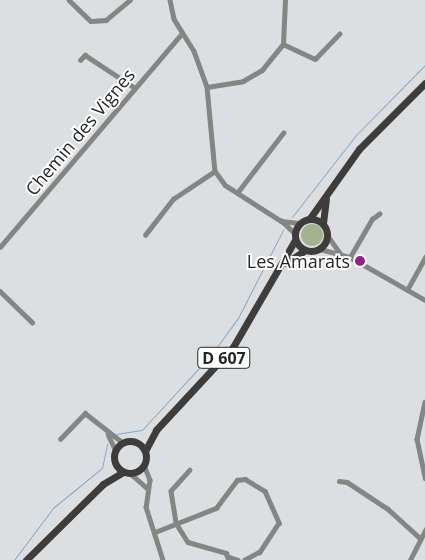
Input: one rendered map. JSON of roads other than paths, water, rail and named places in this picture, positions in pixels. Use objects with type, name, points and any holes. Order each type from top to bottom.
[{"type":"main road","points":[[329,188],[322,223],[328,236],[320,249],[305,250],[295,237],[300,223],[310,218],[329,188],[359,149],[425,83]]},
{"type":"main road","points":[[310,218],[322,223]]},
{"type":"main road","name":"D 607","points":[[145,451],[156,430],[233,348],[295,237]]},
{"type":"main road","name":"D 607","points":[[276,274],[305,250]]},
{"type":"main road","name":"D 607","points":[[134,441],[156,430]]},
{"type":"main road","points":[[103,484],[114,460],[115,449],[122,442],[134,441],[145,451],[144,465],[131,474],[123,472],[114,460]]},
{"type":"main road","points":[[26,560],[103,484],[123,472]]},
{"type":"street","points":[[69,0],[91,21],[106,20],[130,0]]},
{"type":"street","points":[[170,0],[182,34],[194,51],[207,87],[215,171],[237,193],[281,221],[295,237]]},
{"type":"street","points":[[207,87],[252,78],[283,44],[286,0]]},
{"type":"street","name":"Chemin des Vignes","points":[[0,246],[182,34]]},
{"type":"street","points":[[283,44],[315,59],[339,34]]},
{"type":"street","points":[[80,60],[85,56],[135,88]]},
{"type":"street","points":[[237,193],[283,133]]},
{"type":"street","points":[[145,235],[173,199],[215,171]]},
{"type":"street","points":[[350,258],[372,219],[379,214]]},
{"type":"street","points":[[281,221],[300,223]]},
{"type":"street","points":[[328,236],[341,254]]},
{"type":"street","points":[[320,249],[350,258],[425,300]]},
{"type":"street","points":[[407,290],[425,256]]},
{"type":"street","points":[[0,291],[32,322]]},
{"type":"street","points":[[425,402],[417,439],[425,478]]},
{"type":"street","points":[[60,439],[85,413],[108,433],[122,442]]},
{"type":"street","points":[[108,433],[115,449]]},
{"type":"street","points":[[144,465],[148,489],[146,507],[163,560]]},
{"type":"street","points":[[190,470],[171,491],[176,523],[188,542],[238,560]]},
{"type":"street","points":[[131,474],[142,479],[148,489]]},
{"type":"street","points":[[155,532],[216,508],[237,480],[261,488],[278,526],[260,552],[245,560]]},
{"type":"street","points":[[338,481],[348,482],[388,509],[420,538]]},
{"type":"street","points":[[410,560],[425,530]]},
{"type":"waterway","points":[[292,217],[356,135],[425,65]]},
{"type":"waterway","points":[[116,434],[142,430],[211,355],[238,318],[283,230]]},
{"type":"waterway","points":[[14,560],[53,508],[102,468],[107,444]]},
{"type":"place","name":"Les Amarats","points":[[360,261]]}]
